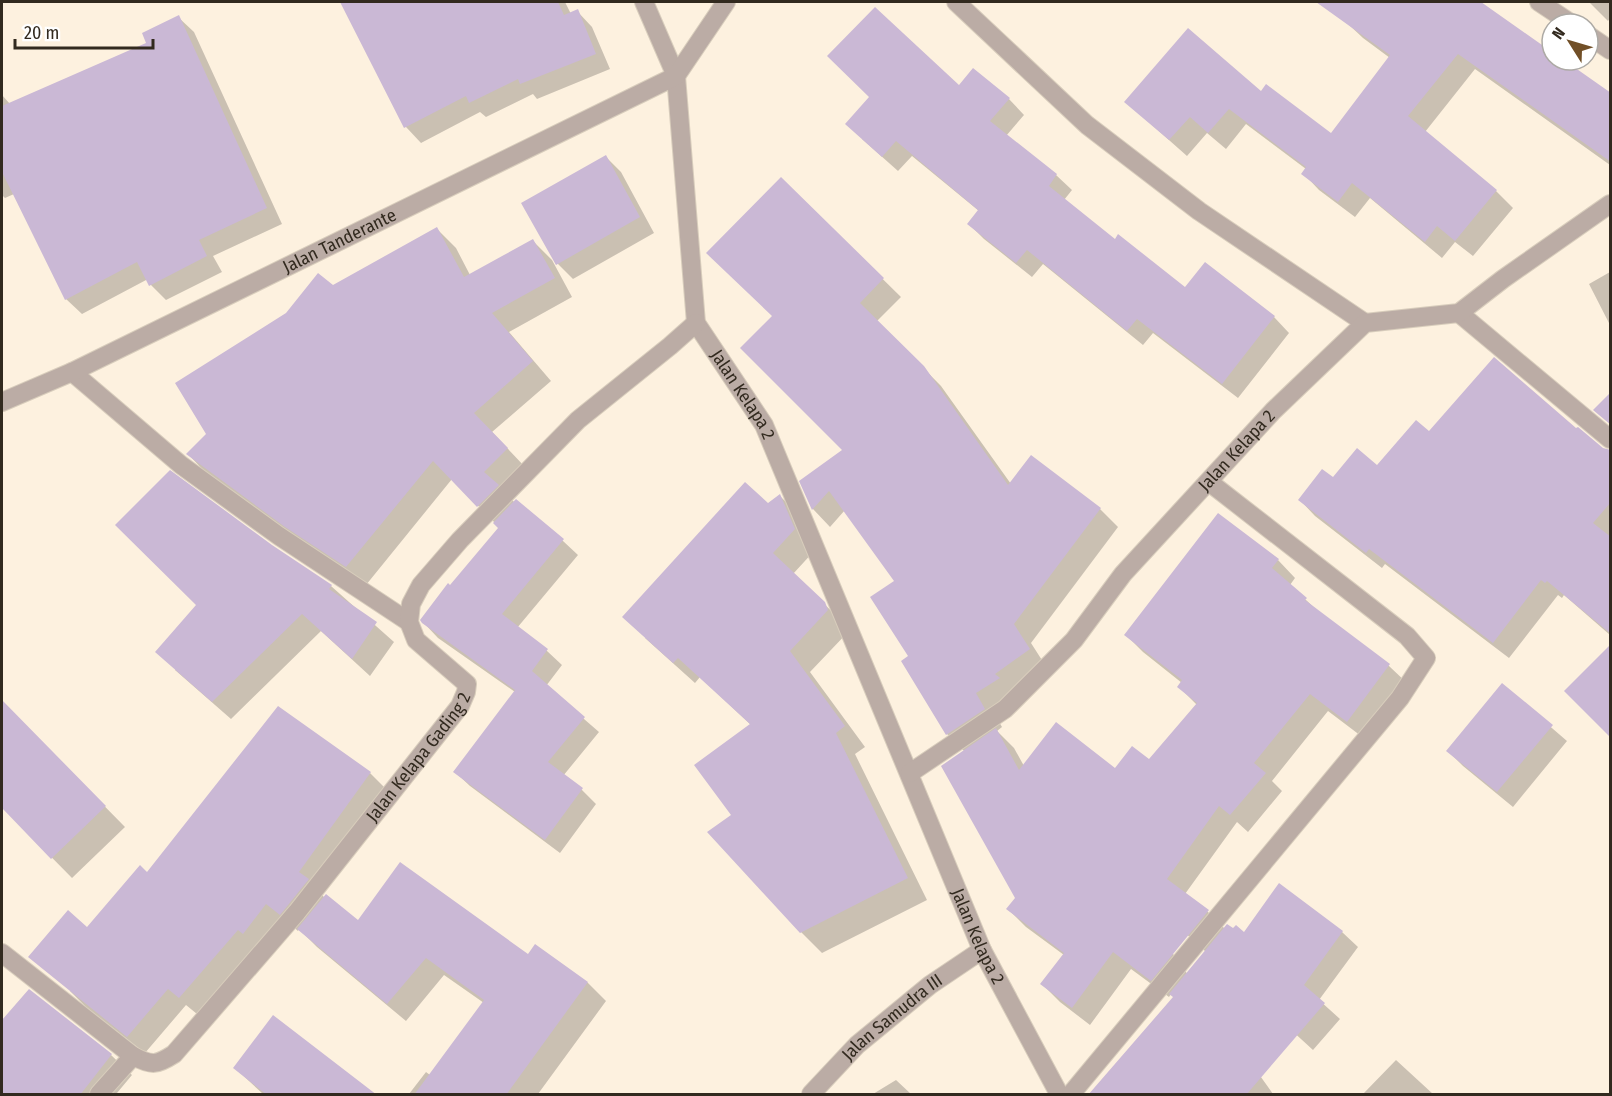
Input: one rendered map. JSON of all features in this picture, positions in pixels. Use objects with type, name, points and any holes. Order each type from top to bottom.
[{"type":"street","name":"Jalan Kelapa 2","points":[[644,2],[676,76],[696,323],[764,425],[982,950],[1059,1095]]},
{"type":"street","points":[[676,76],[726,2]]},
{"type":"street","points":[[956,2],[1088,125],[1199,211],[1365,323],[1459,313],[1503,279],[1611,204]]},
{"type":"street","points":[[1539,2],[1554,12]]},
{"type":"street","name":"Jalan Tanderante","points":[[2,402],[72,372],[676,76]]},
{"type":"street","points":[[1459,313],[1611,440]]},
{"type":"street","points":[[72,372],[181,465],[279,536],[409,622],[411,604],[422,585],[460,540],[578,420],[696,323]]},
{"type":"street","name":"Jalan Kelapa 2","points":[[909,773],[1005,710],[1074,640],[1123,574],[1273,411],[1365,323]]},
{"type":"street","points":[[1071,1095],[1400,698],[1426,658],[1407,636],[1209,482]]},
{"type":"street","name":"Jalan Kelapa Gading 2","points":[[2,953],[133,1056],[146,1063],[159,1064],[174,1054],[297,912],[460,706],[467,684],[416,640],[409,622]]},
{"type":"street","name":"Jalan Samudra III","points":[[811,1095],[857,1045],[930,985],[982,950]]},
{"type":"street","points":[[99,1095],[133,1056]]},
{"type":"building","points":[[340,2],[558,2],[564,15],[578,9],[596,54],[520,84],[518,79],[469,103],[466,96],[404,128]]},
{"type":"building","points":[[1316,2],[1481,2],[1540,44],[1540,72],[1581,72],[1611,93],[1611,162],[1458,54],[1408,116],[1497,190],[1455,241],[1437,226],[1425,242],[1352,183],[1338,202],[1301,174],[1306,167],[1229,109],[1208,133],[1190,117],[1169,140],[1124,102],[1188,28],[1261,91],[1266,84],[1331,133],[1390,55]]},
{"type":"building","points":[[875,7],[959,85],[973,68],[1010,98],[990,121],[1057,174],[1049,186],[1115,239],[1118,234],[1185,287],[1205,262],[1275,316],[1222,384],[1137,319],[1127,331],[1027,250],[1016,263],[967,224],[978,210],[896,141],[882,157],[845,124],[869,97],[827,56]]},
{"type":"building","points":[[179,15],[267,208],[199,240],[207,256],[149,286],[137,262],[65,300],[2,172],[2,106],[146,43],[142,33]]},
{"type":"building","points":[[606,155],[640,217],[556,265],[521,203]]},
{"type":"building","points":[[781,177],[884,278],[860,303],[924,366],[1008,485],[1031,455],[1101,508],[1014,624],[1030,649],[995,674],[1000,678],[976,693],[985,709],[946,735],[901,661],[908,656],[870,597],[894,581],[829,491],[812,510],[799,481],[842,450],[740,348],[772,316],[706,253]]},
{"type":"building","points":[[437,227],[464,277],[533,239],[555,278],[492,313],[533,361],[474,413],[508,448],[484,472],[499,485],[477,507],[433,461],[346,567],[285,527],[186,454],[206,434],[175,383],[286,313],[318,273],[333,285]]},
{"type":"building","points":[[1494,357],[1576,428],[1578,427],[1603,448],[1611,450],[1611,502],[1593,523],[1611,537],[1611,634],[1547,581],[1545,583],[1541,580],[1493,643],[1369,549],[1366,553],[1298,500],[1322,469],[1333,477],[1357,448],[1377,465],[1416,420],[1429,431]]},
{"type":"building","points":[[1611,392],[1611,425],[1593,410]]},
{"type":"building","points":[[170,470],[272,545],[332,585],[329,589],[377,622],[352,659],[302,614],[212,702],[155,652],[196,605],[115,525]]},
{"type":"building","points":[[745,482],[768,503],[780,494],[795,529],[773,553],[825,602],[828,610],[790,651],[845,726],[836,733],[908,878],[800,933],[707,832],[731,815],[694,765],[750,724],[678,658],[673,663],[622,617]]},
{"type":"building","points":[[516,499],[564,539],[502,614],[548,649],[532,671],[585,717],[548,762],[583,788],[545,840],[453,772],[515,690],[420,620],[448,583],[450,585],[498,528],[493,523]]},
{"type":"building","points":[[1218,513],[1279,559],[1272,568],[1307,598],[1305,600],[1390,664],[1347,722],[1310,694],[1254,763],[1266,773],[1230,815],[1219,806],[1167,879],[1209,910],[1151,981],[1113,952],[1072,1008],[1040,984],[1064,953],[1006,909],[1015,898],[941,766],[996,728],[1019,770],[1056,722],[1115,768],[1132,746],[1149,759],[1197,703],[1177,687],[1182,680],[1124,635]]},
{"type":"building","points":[[1611,644],[1611,738],[1564,691]]},
{"type":"building","points":[[1502,683],[1553,725],[1497,792],[1446,751]]},
{"type":"building","points":[[2,700],[106,806],[51,859],[2,808]]},
{"type":"building","points":[[278,706],[371,772],[299,872],[309,879],[280,915],[266,904],[243,934],[238,930],[179,998],[168,989],[127,1037],[28,957],[68,910],[87,927],[140,865],[147,872]]},
{"type":"building","points":[[400,862],[528,954],[535,944],[588,982],[506,1095],[414,1095],[484,1000],[426,958],[387,1004],[297,929],[326,894],[358,920]]},
{"type":"building","points":[[1279,883],[1343,931],[1304,985],[1325,1003],[1246,1095],[1088,1095],[1173,997],[1169,994],[1227,924],[1233,928],[1236,925],[1244,932]]},
{"type":"building","points":[[29,989],[112,1054],[80,1095],[2,1095],[2,1020]]},
{"type":"building","points":[[273,1015],[377,1095],[267,1095],[233,1068]]}]
